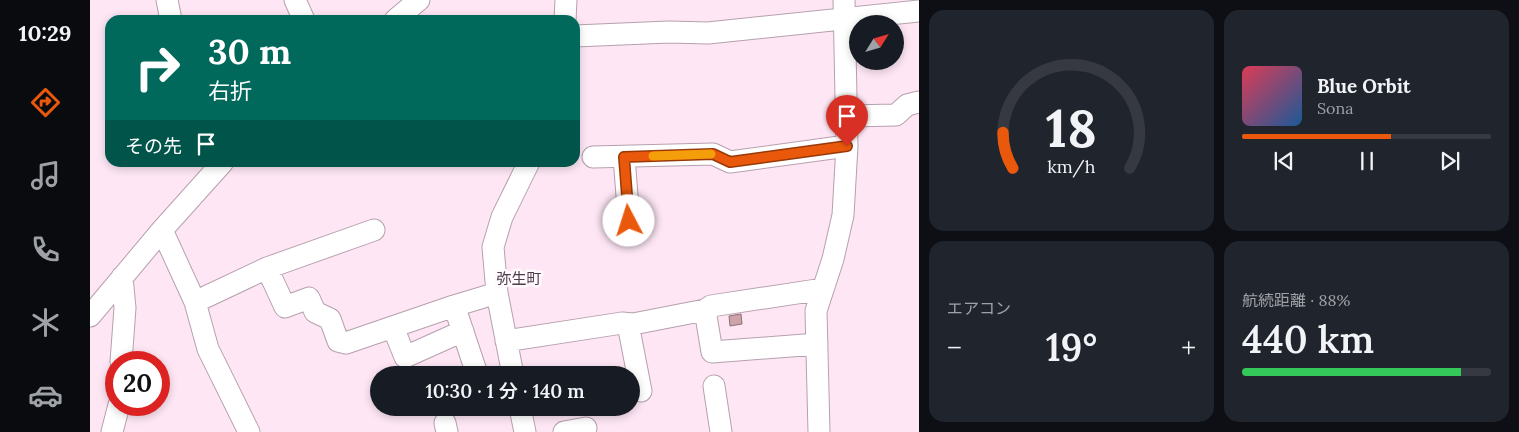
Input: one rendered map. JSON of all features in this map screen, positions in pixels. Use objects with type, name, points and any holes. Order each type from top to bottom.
[{"type":"street","points":[[167,0],[169,15]]},
{"type":"street","points":[[295,0],[302,15]]},
{"type":"street","points":[[401,15],[419,0]]},
{"type":"street","points":[[565,15],[566,0]]},
{"type":"street","points":[[819,432],[816,312],[833,259],[843,215],[847,146],[848,116],[843,10]]},
{"type":"street","points":[[580,36],[669,32],[708,33],[843,10],[919,11]]},
{"type":"street","points":[[848,116],[896,115],[907,105],[919,102]]},
{"type":"street","points":[[593,157],[713,154],[730,162],[847,146]]},
{"type":"street","points":[[624,157],[629,221]]},
{"type":"street","points":[[90,316],[214,167]]},
{"type":"street","points":[[511,366],[496,293],[493,247],[502,217],[527,167]]},
{"type":"street","points":[[162,230],[194,302],[208,349],[249,432]]},
{"type":"street","points":[[194,302],[267,268],[374,230]]},
{"type":"street","points":[[267,268],[285,307],[309,298],[315,312],[330,319],[338,341],[346,343],[496,293]]},
{"type":"street","points":[[122,277],[125,308],[122,351]]},
{"type":"street","points":[[506,341],[622,323],[634,324],[706,310],[711,306],[823,289]]},
{"type":"street","points":[[454,306],[474,366]]},
{"type":"street","points":[[706,310],[712,352],[817,344]]},
{"type":"street","points":[[628,324],[641,391]]},
{"type":"street","points":[[393,327],[405,357],[463,331]]},
{"type":"street","points":[[714,386],[721,432]]},
{"type":"street","points":[[112,432],[116,416]]},
{"type":"street","points":[[522,416],[525,432]]},
{"type":"street","points":[[564,432],[586,428]]},
{"type":"building","points":[[741,314],[742,324],[730,326],[729,316]]},
{"type":"slow traffic","points":[[653,156],[711,154]]},
{"type":"district","name":"弥生町","points":[[519,278]]},
{"type":"route","points":[[629,221],[624,157],[713,154],[730,162],[847,146]]}]
